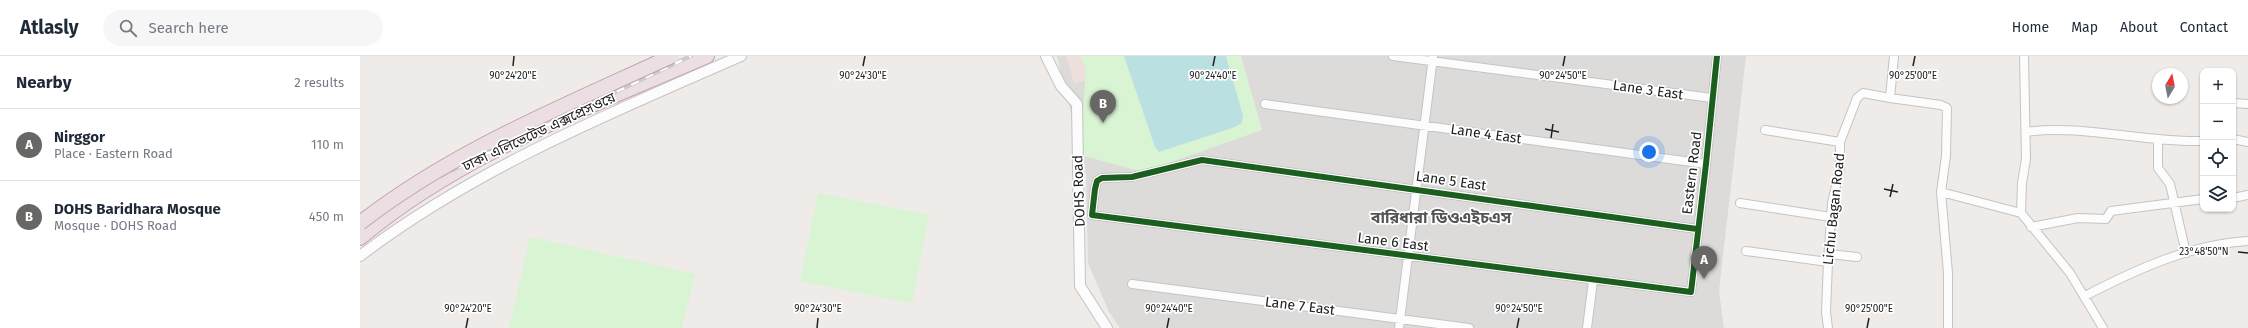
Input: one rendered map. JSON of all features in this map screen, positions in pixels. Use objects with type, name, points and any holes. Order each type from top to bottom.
[{"type":"highway","name":"ঢাকা এলিভেটেড এক্সপ্রেসওয়ে","points":[[360,224],[393,198],[464,154],[672,56]]},
{"type":"highway","name":"ঢাকা এলিভেটেড এক্সপ্রেসওয়ে","points":[[360,238],[449,176],[491,152],[707,56]]},
{"type":"street","points":[[360,256],[397,228],[523,155],[741,56]]},
{"type":"street","name":"DOHS Road","points":[[1046,56],[1061,86],[1077,104],[1080,286],[1107,328]]},
{"type":"street","name":"Lane 3 East","points":[[1393,56],[1432,58],[1712,98]]},
{"type":"street","name":"Eastern Road","points":[[1691,292],[1706,164],[1716,56]]},
{"type":"street","points":[[1894,56],[1890,98],[1941,105],[1947,108],[1946,156],[1941,192],[1948,273],[1948,328]]},
{"type":"street","points":[[2021,214],[2022,183],[2026,159],[2024,56]]},
{"type":"street","points":[[1399,328],[1406,256],[1432,58]]},
{"type":"street","name":"Lichu Bagan Road","points":[[1828,328],[1826,312],[1831,217],[1832,203],[1840,168],[1840,142],[1860,94],[1867,93],[1890,98]]},
{"type":"street","points":[[2236,103],[2248,104]]},
{"type":"street","name":"Lane 4 East","points":[[1265,104],[1706,164]]},
{"type":"street","points":[[1765,130],[1840,142]]},
{"type":"street","points":[[2026,132],[2043,130],[2158,140],[2200,141]]},
{"type":"street","points":[[2158,140],[2158,168],[2170,184],[2186,253]]},
{"type":"street","points":[[2236,140],[2248,142]]},
{"type":"street","name":"Lane 5 East","points":[[1092,215],[1095,188],[1098,181],[1102,178],[1132,177],[1202,160],[1698,228]]},
{"type":"street","points":[[1941,192],[2021,214],[2070,272],[2103,328]]},
{"type":"street","points":[[2236,198],[2242,198],[2248,195]]},
{"type":"street","points":[[2031,227],[2078,218],[2106,218],[2109,217],[2111,211],[2200,199]]},
{"type":"street","points":[[1740,203],[1831,217]]},
{"type":"street","name":"Lane 6 East","points":[[1092,215],[1593,281],[1691,292]]},
{"type":"street","points":[[2085,296],[2126,276],[2186,253],[2221,242],[2248,241]]},
{"type":"street","points":[[1746,251],[1829,258],[1857,257]]},
{"type":"street","points":[[1587,328],[1593,281]]},
{"type":"street","name":"Lane 7 East","points":[[1132,284],[1469,328]]},
{"type":"shaded area","name":"বারিধারা ডিওএইচএস","points":[[1057,56],[1746,56],[1719,291],[1724,328],[1120,328],[1109,312],[1088,263],[1086,174]]},
{"type":"shaded area","points":[[1066,56],[1096,56],[1100,78],[1074,83]]},
{"type":"green space","points":[[1080,56],[1241,56],[1262,130],[1143,172],[1080,155],[1086,69]]},
{"type":"green space","points":[[818,193],[929,215],[912,303],[800,281]]},
{"type":"green space","points":[[530,237],[695,274],[682,328],[509,328]]},
{"type":"water","points":[[1124,56],[1226,56],[1243,116],[1242,123],[1235,127],[1159,152],[1155,147]]},
{"type":"tram line","points":[[360,214],[405,187],[672,56]]},
{"type":"railway","points":[[360,221],[405,193],[691,56]]},
{"type":"cycle path","points":[[1697,229],[1202,160],[1132,177],[1102,178],[1097,181],[1092,215],[1691,292],[1717,56]]},
{"type":"place","name":"DOHS Baridhara Mosque","points":[[1103,123]]},
{"type":"place","name":"Nirggor","points":[[1704,279]]},
{"type":"district","name":"বারিধারা ডিওএইচএস","points":[[1441,217]]}]
